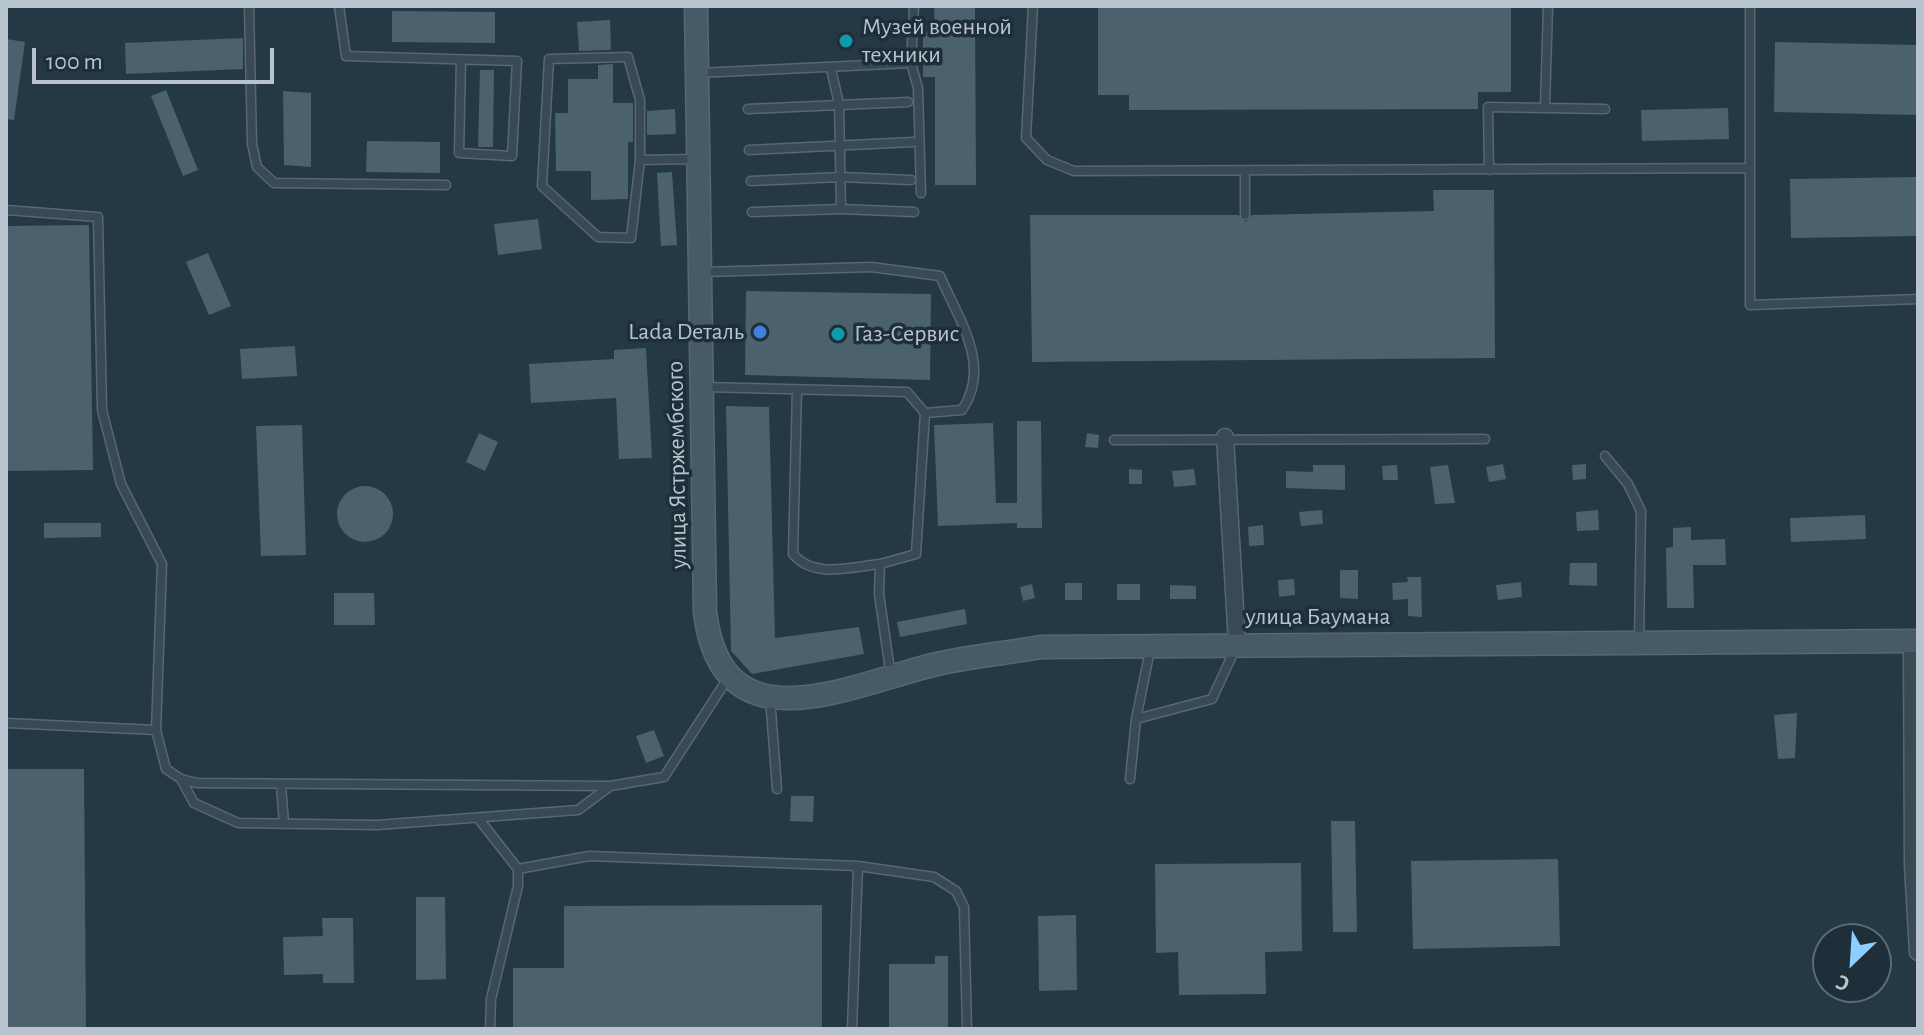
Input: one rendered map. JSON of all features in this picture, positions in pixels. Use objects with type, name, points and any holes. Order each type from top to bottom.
[{"type":"main road","name":"улица Ястржембского","points":[[696,6],[705,612],[712,650],[728,677]]},
{"type":"main road","name":"улица Баумана","points":[[728,677],[770,697],[807,698],[938,664],[1041,647],[1237,643],[1915,641]]},
{"type":"street","points":[[1225,437],[1237,643]]},
{"type":"street","points":[[1915,641],[1913,866],[1918,952]]},
{"type":"lane","points":[[249,6],[252,144],[257,167],[274,183],[446,185]]},
{"type":"lane","points":[[339,6],[346,56],[517,61],[512,156],[459,153],[461,60]]},
{"type":"lane","points":[[914,6],[911,63],[918,88],[921,193]]},
{"type":"lane","points":[[1033,6],[1026,138],[1047,160],[1074,171],[1245,173],[1748,168]]},
{"type":"lane","points":[[1545,106],[1548,6]]},
{"type":"lane","points":[[1750,6],[1750,305],[1918,299]]},
{"type":"lane","points":[[628,57],[640,100],[640,160],[631,238],[598,237],[542,186],[549,59],[628,57]]},
{"type":"lane","points":[[697,73],[911,63]]},
{"type":"lane","points":[[831,69],[839,104],[841,209]]},
{"type":"lane","points":[[748,109],[908,102]]},
{"type":"lane","points":[[1489,170],[1488,107],[1605,109]]},
{"type":"lane","points":[[749,150],[840,143],[913,142]]},
{"type":"lane","points":[[640,160],[698,159]]},
{"type":"lane","points":[[1245,173],[1245,215]]},
{"type":"lane","points":[[751,181],[841,177],[911,180]]},
{"type":"lane","points":[[752,212],[841,209],[914,212]]},
{"type":"lane","points":[[6,210],[98,217],[102,410],[121,484],[162,564],[156,730],[166,769],[181,779],[197,783],[281,785],[610,786],[664,777],[728,677]]},
{"type":"lane","points":[[700,272],[871,267],[940,276],[976,360],[973,395],[962,410],[925,413]]},
{"type":"lane","points":[[701,387],[907,392],[925,413],[916,554],[880,564],[816,570],[803,565],[793,554],[797,390]]},
{"type":"lane","points":[[1114,440],[1225,437],[1485,439]]},
{"type":"lane","points":[[1605,456],[1628,484],[1641,511],[1639,642]]},
{"type":"lane","points":[[880,564],[879,594],[891,677]]},
{"type":"lane","points":[[1136,719],[1212,699],[1237,643]]},
{"type":"lane","points":[[1130,779],[1136,719],[1151,645]]},
{"type":"lane","points":[[770,697],[777,789]]},
{"type":"lane","points":[[6,723],[156,730]]},
{"type":"lane","points":[[181,779],[194,803],[238,823],[284,824],[377,825],[578,810],[610,786]]},
{"type":"lane","points":[[281,785],[284,824]]},
{"type":"lane","points":[[478,818],[518,869],[518,886],[491,999],[490,1029]]},
{"type":"lane","points":[[518,869],[589,856],[858,866],[934,877],[956,891],[964,907],[967,1029]]},
{"type":"lane","points":[[852,1029],[858,866]]},
{"type":"building","points":[[934,6],[975,6],[976,185],[935,185],[935,77],[923,77],[923,32],[935,31]]},
{"type":"building","points":[[1098,6],[1511,6],[1511,92],[1478,92],[1478,109],[1129,110],[1129,95],[1098,95]]},
{"type":"building","points":[[392,11],[495,12],[495,43],[392,42]]},
{"type":"building","points":[[610,20],[611,50],[579,51],[577,22]]},
{"type":"building","points":[[243,38],[243,69],[126,74],[125,43]]},
{"type":"building","points":[[6,39],[25,42],[14,120],[6,119]]},
{"type":"building","points":[[1775,42],[1918,45],[1918,115],[1774,112]]},
{"type":"building","points":[[613,64],[613,103],[633,103],[633,142],[628,142],[628,199],[591,200],[591,171],[556,171],[555,113],[568,113],[568,79],[598,79],[598,65]]},
{"type":"building","points":[[480,70],[494,70],[493,147],[478,147]]},
{"type":"building","points":[[166,90],[198,170],[183,176],[151,96]]},
{"type":"building","points":[[283,91],[311,93],[311,167],[284,165]]},
{"type":"building","points":[[1728,108],[1729,139],[1642,141],[1641,110]]},
{"type":"building","points":[[675,109],[676,134],[647,135],[647,111]]},
{"type":"building","points":[[367,141],[440,142],[440,173],[366,172]]},
{"type":"building","points":[[672,172],[677,245],[661,246],[657,173]]},
{"type":"building","points":[[1918,177],[1918,236],[1791,238],[1790,179]]},
{"type":"building","points":[[1433,190],[1494,190],[1495,358],[1032,362],[1030,215],[1238,215],[1246,222],[1252,215],[1434,211]]},
{"type":"building","points":[[538,219],[542,249],[498,255],[494,224]]},
{"type":"building","points":[[89,225],[93,470],[6,471],[6,226]]},
{"type":"building","points":[[208,253],[231,306],[209,315],[186,262]]},
{"type":"building","name":"Газ-Сервис","points":[[746,291],[931,294],[930,380],[745,375]]},
{"type":"building","points":[[295,346],[297,376],[242,379],[240,349]]},
{"type":"building","points":[[646,348],[652,458],[619,459],[616,398],[531,403],[529,364],[614,359],[614,350]]},
{"type":"building","points":[[726,406],[769,407],[775,638],[859,627],[864,654],[752,674],[731,651]]},
{"type":"building","points":[[1017,421],[1041,421],[1042,528],[1017,528],[1017,523],[938,526],[934,425],[993,423],[996,503],[1017,503]]},
{"type":"building","points":[[302,425],[306,555],[261,556],[256,426]]},
{"type":"building","points":[[479,433],[498,442],[485,471],[466,462]]},
{"type":"building","points":[[1087,433],[1099,435],[1098,448],[1085,447]]},
{"type":"building","points":[[1503,464],[1506,479],[1489,482],[1486,467]]},
{"type":"building","points":[[1586,464],[1586,479],[1573,480],[1572,465]]},
{"type":"building","points":[[1313,465],[1345,465],[1345,490],[1286,488],[1286,471],[1313,472]]},
{"type":"building","points":[[1397,465],[1398,480],[1383,480],[1382,466]]},
{"type":"building","points":[[1448,465],[1455,503],[1435,504],[1430,467]]},
{"type":"building","points":[[1129,469],[1142,470],[1142,484],[1129,484]]},
{"type":"building","points":[[1194,469],[1196,485],[1174,487],[1172,471]]},
{"type":"building","points":[[365,486],[385,494],[393,514],[385,534],[365,542],[345,534],[337,514],[345,494]]},
{"type":"building","points":[[1322,510],[1323,524],[1301,526],[1299,512]]},
{"type":"building","points":[[1598,510],[1599,530],[1577,531],[1576,512]]},
{"type":"building","points":[[1865,515],[1866,539],[1791,542],[1790,518]]},
{"type":"building","points":[[44,523],[101,523],[101,537],[44,538]]},
{"type":"building","points":[[1263,525],[1264,545],[1249,546],[1248,527]]},
{"type":"building","points":[[1691,527],[1691,540],[1725,539],[1726,565],[1693,565],[1694,608],[1667,608],[1666,548],[1673,547],[1673,528]]},
{"type":"building","points":[[1570,563],[1597,563],[1597,586],[1569,585]]},
{"type":"building","points":[[1340,570],[1358,570],[1358,599],[1340,598]]},
{"type":"building","points":[[1407,577],[1421,577],[1422,617],[1408,616],[1408,599],[1393,600],[1392,583],[1408,582]]},
{"type":"building","points":[[1294,579],[1295,595],[1279,597],[1278,580]]},
{"type":"building","points":[[1521,582],[1522,597],[1498,600],[1496,585]]},
{"type":"building","points":[[1065,583],[1082,583],[1082,600],[1065,600]]},
{"type":"building","points":[[1032,584],[1035,598],[1023,601],[1020,587]]},
{"type":"building","points":[[1117,584],[1140,584],[1140,600],[1117,600]]},
{"type":"building","points":[[1170,585],[1196,586],[1196,599],[1170,599]]},
{"type":"building","points":[[334,593],[374,593],[375,625],[334,625]]},
{"type":"building","points":[[965,609],[967,624],[900,637],[897,622]]},
{"type":"building","points":[[1797,713],[1795,758],[1778,759],[1774,715]]},
{"type":"building","points":[[654,730],[664,756],[646,763],[636,736]]},
{"type":"building","points":[[6,769],[84,769],[86,1029],[6,1029]]},
{"type":"building","points":[[791,796],[814,796],[813,822],[790,821]]},
{"type":"building","points":[[1331,821],[1355,821],[1357,932],[1333,932]]},
{"type":"building","points":[[1558,859],[1560,946],[1413,949],[1411,861]]},
{"type":"building","points":[[1301,863],[1302,951],[1265,952],[1266,994],[1179,995],[1178,952],[1156,953],[1155,864]]},
{"type":"building","points":[[416,897],[445,897],[446,979],[416,980]]},
{"type":"building","points":[[822,905],[822,1029],[513,1029],[513,968],[564,968],[564,906]]},
{"type":"building","points":[[1076,915],[1077,990],[1039,991],[1038,916]]},
{"type":"building","points":[[322,918],[353,918],[354,983],[323,983],[323,974],[284,975],[283,937],[323,936]]},
{"type":"building","points":[[935,956],[948,956],[948,1029],[889,1029],[889,964],[935,964]]},
{"type":"place","name":"Музей военной техники","points":[[846,41]]},
{"type":"place","name":"Lada Dеталь","points":[[760,332]]},
{"type":"place","name":"Газ-Сервис","points":[[838,334]]}]
